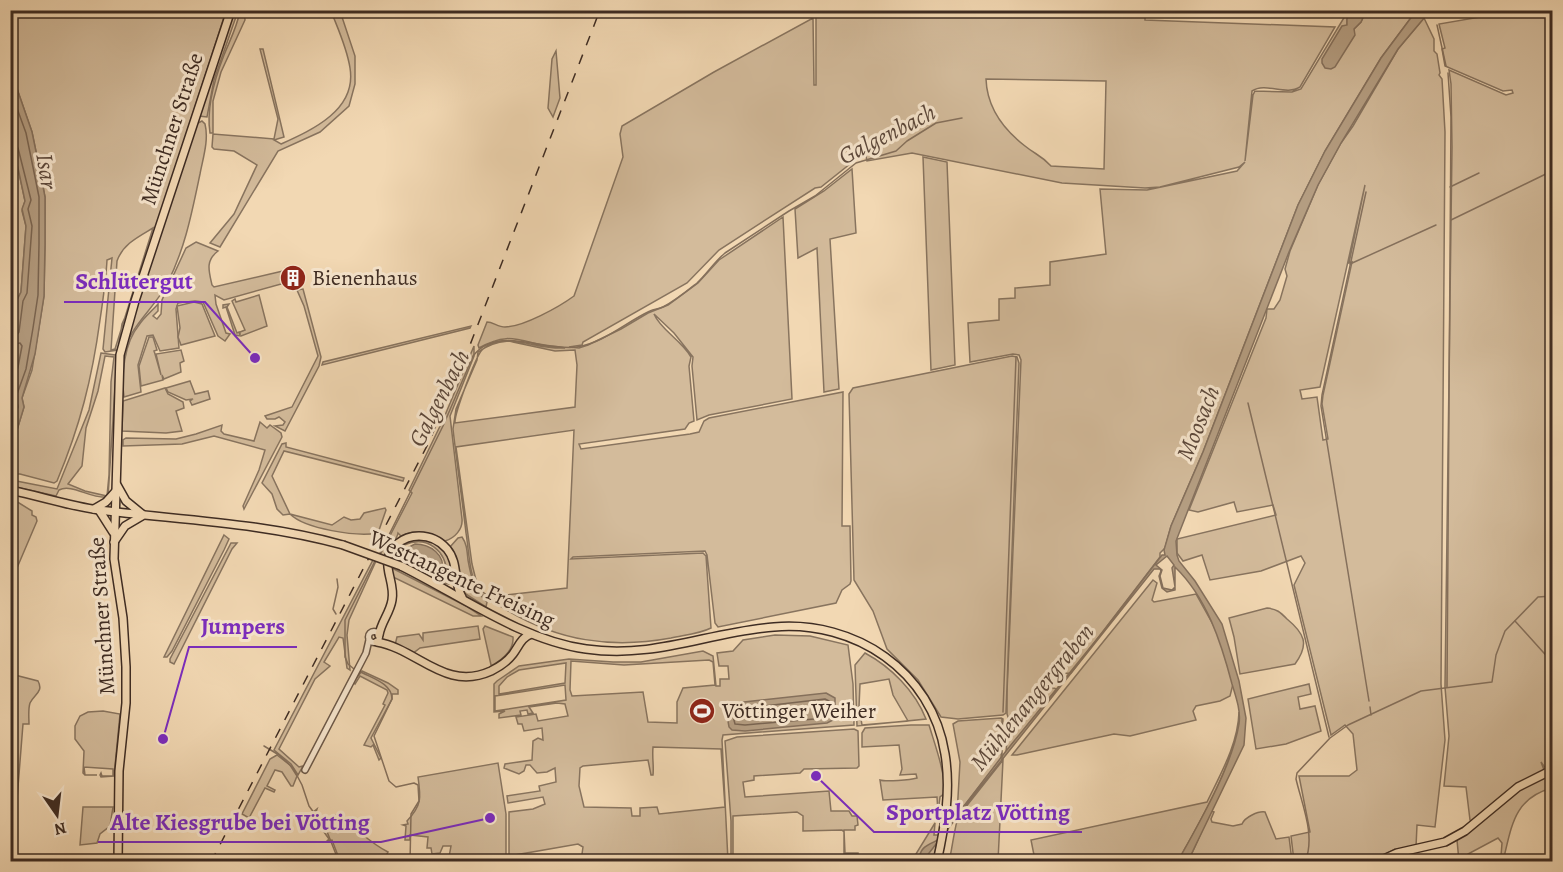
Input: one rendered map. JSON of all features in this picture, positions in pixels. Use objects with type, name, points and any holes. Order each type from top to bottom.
[{"type":"main road","name":"Münchner Straße","points":[[118,861],[118,778],[126,703],[126,668],[114,538],[120,354],[148,259],[231,10]]},
{"type":"main road","points":[[114,538],[125,526],[144,515],[126,501],[116,483]]},
{"type":"main road","name":"Westtangente Freising","points":[[14,490],[96,510],[243,526],[308,536],[343,545],[401,566],[531,634],[578,648],[626,652],[668,647],[774,627],[818,627],[848,635],[891,660],[912,680],[936,721],[944,747],[948,777],[937,861]]},
{"type":"main road","points":[[114,538],[110,524],[96,510],[116,492]]},
{"type":"main road","points":[[462,598],[457,587],[452,557],[448,550],[432,538],[420,536],[404,539],[394,547],[388,558],[387,573],[393,597],[375,638],[444,673],[467,677],[485,673],[500,666],[509,658],[523,638],[531,634]]},
{"type":"main road","points":[[441,586],[450,586],[455,578]]},
{"type":"main road","points":[[513,626],[519,636],[518,645]]},
{"type":"main road","points":[[1377,861],[1397,853],[1445,842],[1468,829],[1518,788],[1552,770]]},
{"type":"street","points":[[305,770],[375,638]]},
{"type":"shaded area","points":[[1145,10],[1145,20],[1335,27],[1300,87],[1289,90],[1263,88],[1252,91],[1245,161],[1255,91],[1292,92],[1301,89],[1348,11],[1351,11],[1347,25],[1354,29],[1361,22],[1366,11],[1416,11],[1381,58],[1325,151],[1298,205],[1203,452],[1171,526],[1165,548],[1071,673],[1047,675],[1043,679],[1045,686],[1057,689],[1006,752],[1021,360],[1019,355],[1013,354],[970,362],[968,323],[999,320],[999,299],[1015,298],[1015,288],[1050,285],[1050,262],[1106,254],[1100,189],[1147,190],[1237,171],[1245,162],[1239,167],[1160,187],[1145,188],[1062,183],[912,153],[867,161],[865,152],[821,187],[815,188],[719,250],[687,283],[583,342],[582,345],[569,347],[579,348],[588,345],[668,305],[698,283],[719,260],[783,217],[792,399],[709,415],[697,420],[693,357],[674,333],[654,314],[661,325],[691,357],[689,366],[694,421],[689,423],[685,429],[579,444],[581,449],[690,434],[699,432],[704,421],[709,418],[843,392],[842,526],[850,526],[851,581],[842,590],[836,603],[718,627],[715,623],[707,555],[705,551],[573,557],[571,559],[703,553],[706,556],[711,628],[702,632],[649,641],[606,642],[565,635],[525,620],[484,596],[479,591],[471,571],[453,429],[456,409],[465,389],[455,423],[575,407],[577,365],[575,350],[555,351],[509,341],[565,348],[510,339],[496,340],[479,348],[478,345],[487,322],[505,327],[521,324],[550,311],[574,296],[623,157],[620,134],[622,126],[813,18],[814,85],[816,85],[816,11]],"holes":[[[986,79],[1106,81],[1104,169],[1051,166],[1003,125],[989,99]],[[574,430],[567,588],[489,597],[478,588],[472,564],[456,447]]]},
{"type":"shaded area","points":[[1548,10],[1552,12],[1552,767],[1546,769],[1541,762],[1544,770],[1472,822],[1466,787],[1444,786],[1449,736],[1445,687],[1452,147],[1449,70],[1506,95],[1513,93],[1512,90],[1503,91],[1445,66],[1442,49],[1445,48],[1439,24],[1515,11]]},
{"type":"shaded area","points":[[11,11],[226,11],[125,318],[153,228],[127,245],[117,261],[111,350],[115,349],[121,329],[118,350],[105,352],[103,349],[112,258],[107,260],[97,342],[89,382],[79,421],[57,481],[54,483],[20,474],[11,474],[11,443],[24,407],[22,398],[32,370],[44,296],[45,197],[32,132],[14,80],[10,57]]},
{"type":"shaded area","points":[[232,11],[238,11],[214,80],[207,117],[199,116]]},
{"type":"shaded area","points":[[240,11],[244,11],[245,20],[221,72],[213,101],[213,133],[210,133],[210,103]]},
{"type":"shaded area","points":[[331,11],[340,11],[355,56],[355,84],[349,106],[320,132],[278,151],[220,247],[210,243],[234,214],[257,165],[234,151],[214,149],[212,147],[213,134],[274,139],[278,119],[260,49],[263,49],[284,137],[274,140],[281,144],[318,125],[339,107],[347,96],[350,68],[345,46]]},
{"type":"shaded area","points":[[1424,18],[1434,39],[1434,51],[1437,54],[1439,75],[1442,79],[1445,132],[1441,684],[1445,740],[1435,827],[1417,825],[1416,847],[1395,849],[1373,861],[1294,861],[1291,836],[1310,832],[1299,776],[1349,776],[1357,770],[1353,734],[1345,725],[1331,735],[1294,585],[1305,563],[1301,556],[1261,571],[1210,580],[1202,555],[1183,561],[1177,553],[1177,539],[1276,515],[1273,505],[1237,512],[1234,502],[1198,512],[1189,510],[1266,318],[1267,309],[1274,309],[1280,300],[1287,276],[1285,269],[1290,251],[1318,185],[1398,49]],"holes":[[[1365,185],[1349,263],[1352,262],[1323,395],[1322,404],[1328,439],[1323,440],[1317,397],[1302,399],[1300,390],[1320,387]]]},
{"type":"shaded area","points":[[556,51],[560,98],[553,117],[548,108],[552,59]]},
{"type":"shaded area","points":[[202,121],[206,130],[205,149],[183,244],[167,284],[135,328],[123,358],[125,341],[196,124]]},
{"type":"shaded area","points":[[10,142],[25,201],[22,211],[26,226],[21,292],[17,300],[11,344]]},
{"type":"shaded area","points":[[923,157],[947,162],[955,365],[931,370]]},
{"type":"shaded area","points":[[852,169],[856,233],[830,239],[839,389],[824,392],[817,248],[798,258],[795,209],[824,191]]},
{"type":"shaded area","points":[[196,242],[218,251],[211,259],[209,266],[214,287],[296,268],[302,286],[299,286],[293,272],[290,273],[293,285],[297,285],[293,287],[281,284],[224,300],[215,295],[226,333],[230,334],[225,341],[218,336],[203,302],[178,303],[176,309],[179,348],[160,351],[153,335],[147,336],[138,365],[141,392],[124,397],[123,369],[134,332],[158,304],[158,311],[153,316],[157,319],[161,314],[162,300],[186,248]]},
{"type":"shaded area","points":[[303,289],[321,357],[319,366],[285,431],[275,426],[283,425],[285,422],[279,417],[267,419],[265,416],[292,407],[318,356],[304,306],[297,290]]},
{"type":"shaded area","points":[[259,295],[267,326],[241,336],[235,335],[226,307],[223,308],[223,305],[229,304],[227,307],[237,333],[239,332],[240,335],[240,332],[245,330],[232,301],[235,299],[236,302]]},
{"type":"shaded area","points":[[194,302],[202,304],[215,336],[181,345],[178,337],[180,328],[177,306]]},
{"type":"shaded area","points":[[471,326],[470,328],[322,365],[323,362]]},
{"type":"shaded area","points":[[149,337],[153,337],[157,350],[154,351],[161,375],[156,354],[181,350],[184,361],[180,363],[181,372],[164,379],[162,375],[163,380],[141,386],[139,366]]},
{"type":"shaded area","points":[[474,346],[474,356],[450,416],[462,519],[460,530],[445,541],[434,535],[423,533],[401,536],[398,533],[385,557],[380,555],[412,493],[409,490],[443,420]]},
{"type":"shaded area","points":[[101,353],[115,355],[117,357],[108,497],[64,488],[59,490],[56,496],[11,486],[11,480],[57,489],[89,410]],"holes":[[[105,356],[114,357],[111,382],[107,496],[68,484],[82,466],[86,428],[98,391]]]},
{"type":"shaded area","points":[[1012,356],[1017,357],[1019,363],[1006,713],[958,719],[941,717],[918,680],[887,649],[873,611],[854,580],[849,394],[853,388]]},
{"type":"shaded area","points":[[190,381],[195,394],[208,391],[210,399],[192,405],[190,401],[193,399],[186,400],[168,392],[166,388]]},
{"type":"shaded area","points":[[165,388],[168,394],[183,402],[184,408],[176,411],[182,431],[166,433],[122,431],[123,401]]},
{"type":"shaded area","points":[[260,422],[267,428],[270,425],[281,433],[282,437],[244,509],[243,506],[265,450],[214,436],[182,444],[123,446],[123,440],[126,438],[176,439],[222,425],[221,431],[224,434],[254,441]]},
{"type":"shaded area","points":[[286,443],[286,447],[404,478],[403,481],[284,451],[272,476],[290,514],[283,515],[277,509],[272,494],[262,483],[282,444]]},
{"type":"shaded area","points":[[11,498],[32,511],[37,521],[11,582]]},
{"type":"shaded area","points":[[385,508],[386,510],[378,533],[369,534],[345,533],[319,528],[290,514],[332,525],[344,517],[351,520],[360,519],[364,513]]},
{"type":"shaded area","points":[[224,535],[229,539],[224,550],[172,651],[164,657]]},
{"type":"shaded area","points":[[462,537],[466,545],[472,578],[479,593],[487,602],[486,607],[461,591],[450,547]]},
{"type":"shaded area","points":[[426,538],[441,547],[449,556],[453,576],[449,584],[441,583],[390,559],[393,553],[399,552],[445,576],[447,574],[443,558],[434,547],[421,542],[404,545],[401,543],[406,540]]},
{"type":"shaded area","points":[[231,543],[237,543],[174,664],[170,662],[170,659]]},
{"type":"shaded area","points":[[373,560],[376,561],[349,620],[347,635],[350,670],[347,668],[343,638],[339,637],[324,662],[330,666],[315,679],[279,749],[299,767],[303,766],[298,775],[291,764],[274,750]]},
{"type":"shaded area","points":[[390,567],[481,616],[473,616],[393,577]]},
{"type":"shaded area","points":[[1153,580],[1157,583],[1152,600],[1154,602],[1196,594],[1216,630],[1222,647],[1233,684],[1230,696],[1220,701],[1196,706],[1193,711],[1196,720],[1130,736],[1114,734],[1012,755]]},
{"type":"shaded area","points":[[1267,608],[1280,613],[1298,629],[1304,645],[1300,657],[1295,664],[1240,674],[1229,618]]},
{"type":"shaded area","points":[[478,626],[480,639],[420,648],[412,654],[395,645],[397,637],[419,634],[423,640],[423,633]]},
{"type":"shaded area","points":[[485,626],[513,637],[512,646],[507,653],[493,665],[491,665],[483,629]]},
{"type":"shaded area","points":[[775,635],[810,636],[848,645],[853,684],[854,725],[723,735],[728,861],[581,861],[583,847],[578,844],[509,856],[509,812],[533,809],[545,804],[543,797],[508,803],[507,796],[540,791],[539,786],[556,782],[555,768],[537,773],[530,765],[526,765],[524,771],[519,774],[504,768],[505,764],[532,760],[533,741],[538,738],[543,740],[542,728],[524,731],[516,717],[536,714],[538,721],[568,716],[565,704],[557,703],[529,707],[533,713],[528,714],[527,710],[520,711],[521,715],[499,718],[499,714],[505,711],[494,712],[494,684],[497,681],[519,666],[569,659],[641,662],[703,651],[713,656],[716,686],[720,686],[720,679],[729,679],[728,666],[719,666],[717,653],[733,651],[743,640]],"holes":[[[709,660],[713,662],[715,685],[683,688],[677,702],[677,723],[648,722],[643,692],[572,696],[570,690],[571,661],[624,665]],[[566,663],[565,683],[499,694],[499,686],[507,677],[519,670]],[[565,685],[566,700],[495,711],[495,696]],[[653,747],[721,749],[725,807],[659,814],[657,807],[640,808],[640,816],[632,816],[631,808],[584,807],[579,786],[580,768],[583,766],[648,760],[651,775],[653,775]]]},
{"type":"shaded area","points":[[865,653],[884,665],[909,690],[926,719],[908,721],[893,695],[889,679],[860,684],[859,707],[862,725],[896,722],[857,726],[855,665]]},
{"type":"shaded area","points":[[362,671],[398,690],[398,694],[392,694],[392,699],[371,738],[381,758],[379,760],[373,745],[371,747],[364,745],[385,705],[383,704],[388,693],[387,690],[360,676],[355,684],[353,682]]},
{"type":"shaded area","points":[[11,674],[38,681],[40,685],[38,693],[30,703],[29,724],[23,724],[12,862],[10,861]]},
{"type":"shaded area","points":[[1309,684],[1311,694],[1298,697],[1300,709],[1315,706],[1321,731],[1286,744],[1256,749],[1248,699]]},
{"type":"shaded area","points":[[103,711],[120,714],[114,776],[101,777],[100,775],[101,773],[102,776],[113,776],[113,769],[84,767],[85,775],[83,773],[84,751],[75,739],[75,726],[80,716],[88,712]]},
{"type":"shaded area","points":[[1239,712],[1238,728],[1226,767],[1207,809],[1178,861],[1032,862],[1028,857],[1034,855],[1031,840],[1207,802],[1232,747]]},
{"type":"shaded area","points":[[1003,719],[1001,759],[957,815],[960,762],[953,724],[958,721]]},
{"type":"shaded area","points":[[929,725],[937,750],[945,793],[940,797],[938,813],[937,797],[883,800],[880,780],[914,779],[917,778],[916,774],[900,775],[902,769],[899,745],[862,747],[862,733],[865,728]]},
{"type":"shaded area","points":[[854,729],[858,731],[859,766],[857,768],[804,769],[800,773],[754,776],[754,780],[743,782],[745,797],[829,791],[831,811],[849,811],[852,816],[857,816],[858,825],[855,826],[855,830],[844,830],[845,853],[858,853],[858,861],[857,854],[844,854],[844,832],[842,830],[803,831],[803,816],[797,812],[733,816],[733,861],[731,861],[731,821],[725,741],[737,737]]},
{"type":"shaded area","points":[[277,755],[290,765],[297,776],[293,786],[282,772],[275,770],[267,786],[275,790],[274,792],[265,788],[249,818],[242,814],[270,759]]},
{"type":"shaded area","points":[[1003,760],[998,861],[949,862],[959,815],[963,815],[961,813]]},
{"type":"shaded area","points":[[498,763],[506,814],[506,861],[453,861],[456,855],[453,859],[449,857],[451,846],[443,846],[440,853],[432,854],[431,848],[427,848],[428,837],[410,835],[410,840],[405,840],[406,826],[403,825],[408,824],[407,821],[418,806],[420,790],[418,777]]},
{"type":"shaded area","points":[[1552,772],[1552,788],[1530,798],[1517,814],[1504,857],[1501,856],[1502,843],[1498,838],[1468,854],[1467,861],[1459,861],[1457,840],[1521,788]]},
{"type":"shaded area","points":[[83,807],[113,807],[110,826],[100,834],[97,843],[80,845]]},
{"type":"shaded area","points":[[317,809],[316,812],[331,828],[336,815],[388,852],[383,861],[340,861],[332,840],[327,841],[329,839],[311,814]]},
{"type":"shaded area","points":[[1211,811],[1214,812],[1212,822],[1233,826],[1242,824],[1252,815],[1265,812],[1276,839],[1289,837],[1292,861],[1188,862]]},
{"type":"shaded area","points":[[935,823],[934,835],[939,835],[933,861],[922,861],[928,852],[921,861],[922,854],[919,861],[911,862]]},
{"type":"water","points":[[1351,10],[1366,11],[1361,22],[1354,29],[1355,35],[1335,67],[1325,68],[1322,59],[1342,26],[1347,25]]},
{"type":"water","points":[[1416,11],[1430,11],[1398,49],[1318,185],[1289,252],[1176,541],[1179,561],[1195,581],[1222,624],[1239,681],[1246,718],[1244,745],[1188,861],[1178,861],[1222,776],[1235,741],[1239,714],[1223,652],[1211,621],[1196,592],[1175,567],[1175,587],[1175,590],[1167,592],[1162,588],[1159,576],[1161,571],[1154,569],[970,800],[961,813],[963,815],[967,811],[963,818],[958,816],[926,857],[919,861],[922,850],[938,840],[1162,555],[1165,555],[1164,550],[1171,526],[1203,452],[1298,205],[1325,151],[1381,58]],"holes":[[[1167,556],[1174,565],[1172,568],[1175,587],[1172,590],[1163,588],[1160,576],[1162,570],[1156,565]]]},
{"type":"water","points":[[11,57],[14,80],[32,132],[45,197],[45,245],[44,296],[35,354],[22,398],[24,407],[11,443],[11,344],[17,300],[21,292],[26,226],[22,209],[25,201],[11,142]]},
{"type":"water","points":[[415,544],[431,548],[439,555],[443,565],[442,571],[406,552]]},
{"type":"water","name":"Vöttinger Weiher","points":[[826,693],[835,698],[835,719],[827,723],[745,731],[732,730],[729,727],[726,710],[735,703]]},
{"type":"waterway","points":[[1437,25],[1446,66]]},
{"type":"waterway","points":[[1447,687],[1451,117],[1448,73]]},
{"type":"waterway","name":"Galgenbach","points":[[379,555],[443,426],[473,356],[483,347],[508,340],[564,348],[577,347],[587,345],[615,332],[676,299],[697,283],[725,253],[815,196],[856,163],[896,151],[907,141],[936,123],[962,118]]},
{"type":"waterway","points":[[1451,220],[1552,171]]},
{"type":"waterway","points":[[1450,187],[1479,173]]},
{"type":"waterway","points":[[1366,192],[1321,406],[1369,701]]},
{"type":"waterway","points":[[1350,264],[1436,225]]},
{"type":"waterway","name":"Mühlenangergraben","points":[[1003,712],[1016,357]]},
{"type":"waterway","points":[[1248,403],[1329,737]]},
{"type":"waterway","name":"Galgenbach","points":[[354,669],[345,657],[345,620],[376,559]]},
{"type":"waterway","points":[[336,614],[333,609],[338,587],[337,579]]},
{"type":"waterway","points":[[1305,862],[1309,831],[1296,779],[1297,773],[1330,738],[1348,725],[1421,691],[1492,682],[1496,655],[1505,631],[1538,597],[1552,596]]},
{"type":"waterway","points":[[1515,621],[1552,662]]},
{"type":"waterway","name":"Galgenbach","points":[[359,671],[385,685],[391,693],[392,699],[374,736],[389,781],[396,787],[414,783],[418,785],[419,801],[411,814],[410,862]]},
{"type":"waterway","points":[[1370,707],[1371,715]]},
{"type":"waterway","name":"Mühlenangergraben","points":[[1002,719],[1002,760]]},
{"type":"waterway","points":[[264,746],[279,755],[293,768],[309,806],[326,829],[339,862]]},
{"type":"railway","points":[[211,862],[429,442],[463,363],[600,10]]},
{"type":"place","name":"Bienenhaus","points":[[293,278]]},
{"type":"place","name":"Schlütergut","points":[[255,358]]},
{"type":"place","name":"Vöttinger Weiher","points":[[702,711]]},
{"type":"place","name":"Jumpers","points":[[163,739]]},
{"type":"place","name":"Sportplatz Vötting","points":[[816,776]]},
{"type":"place","name":"Alte Kiesgrube bei Vötting","points":[[490,818]]},
{"type":"water label","name":"Isar","points":[[47,171]]},
{"type":"water label","name":"Moosach","points":[[1198,423]]}]
